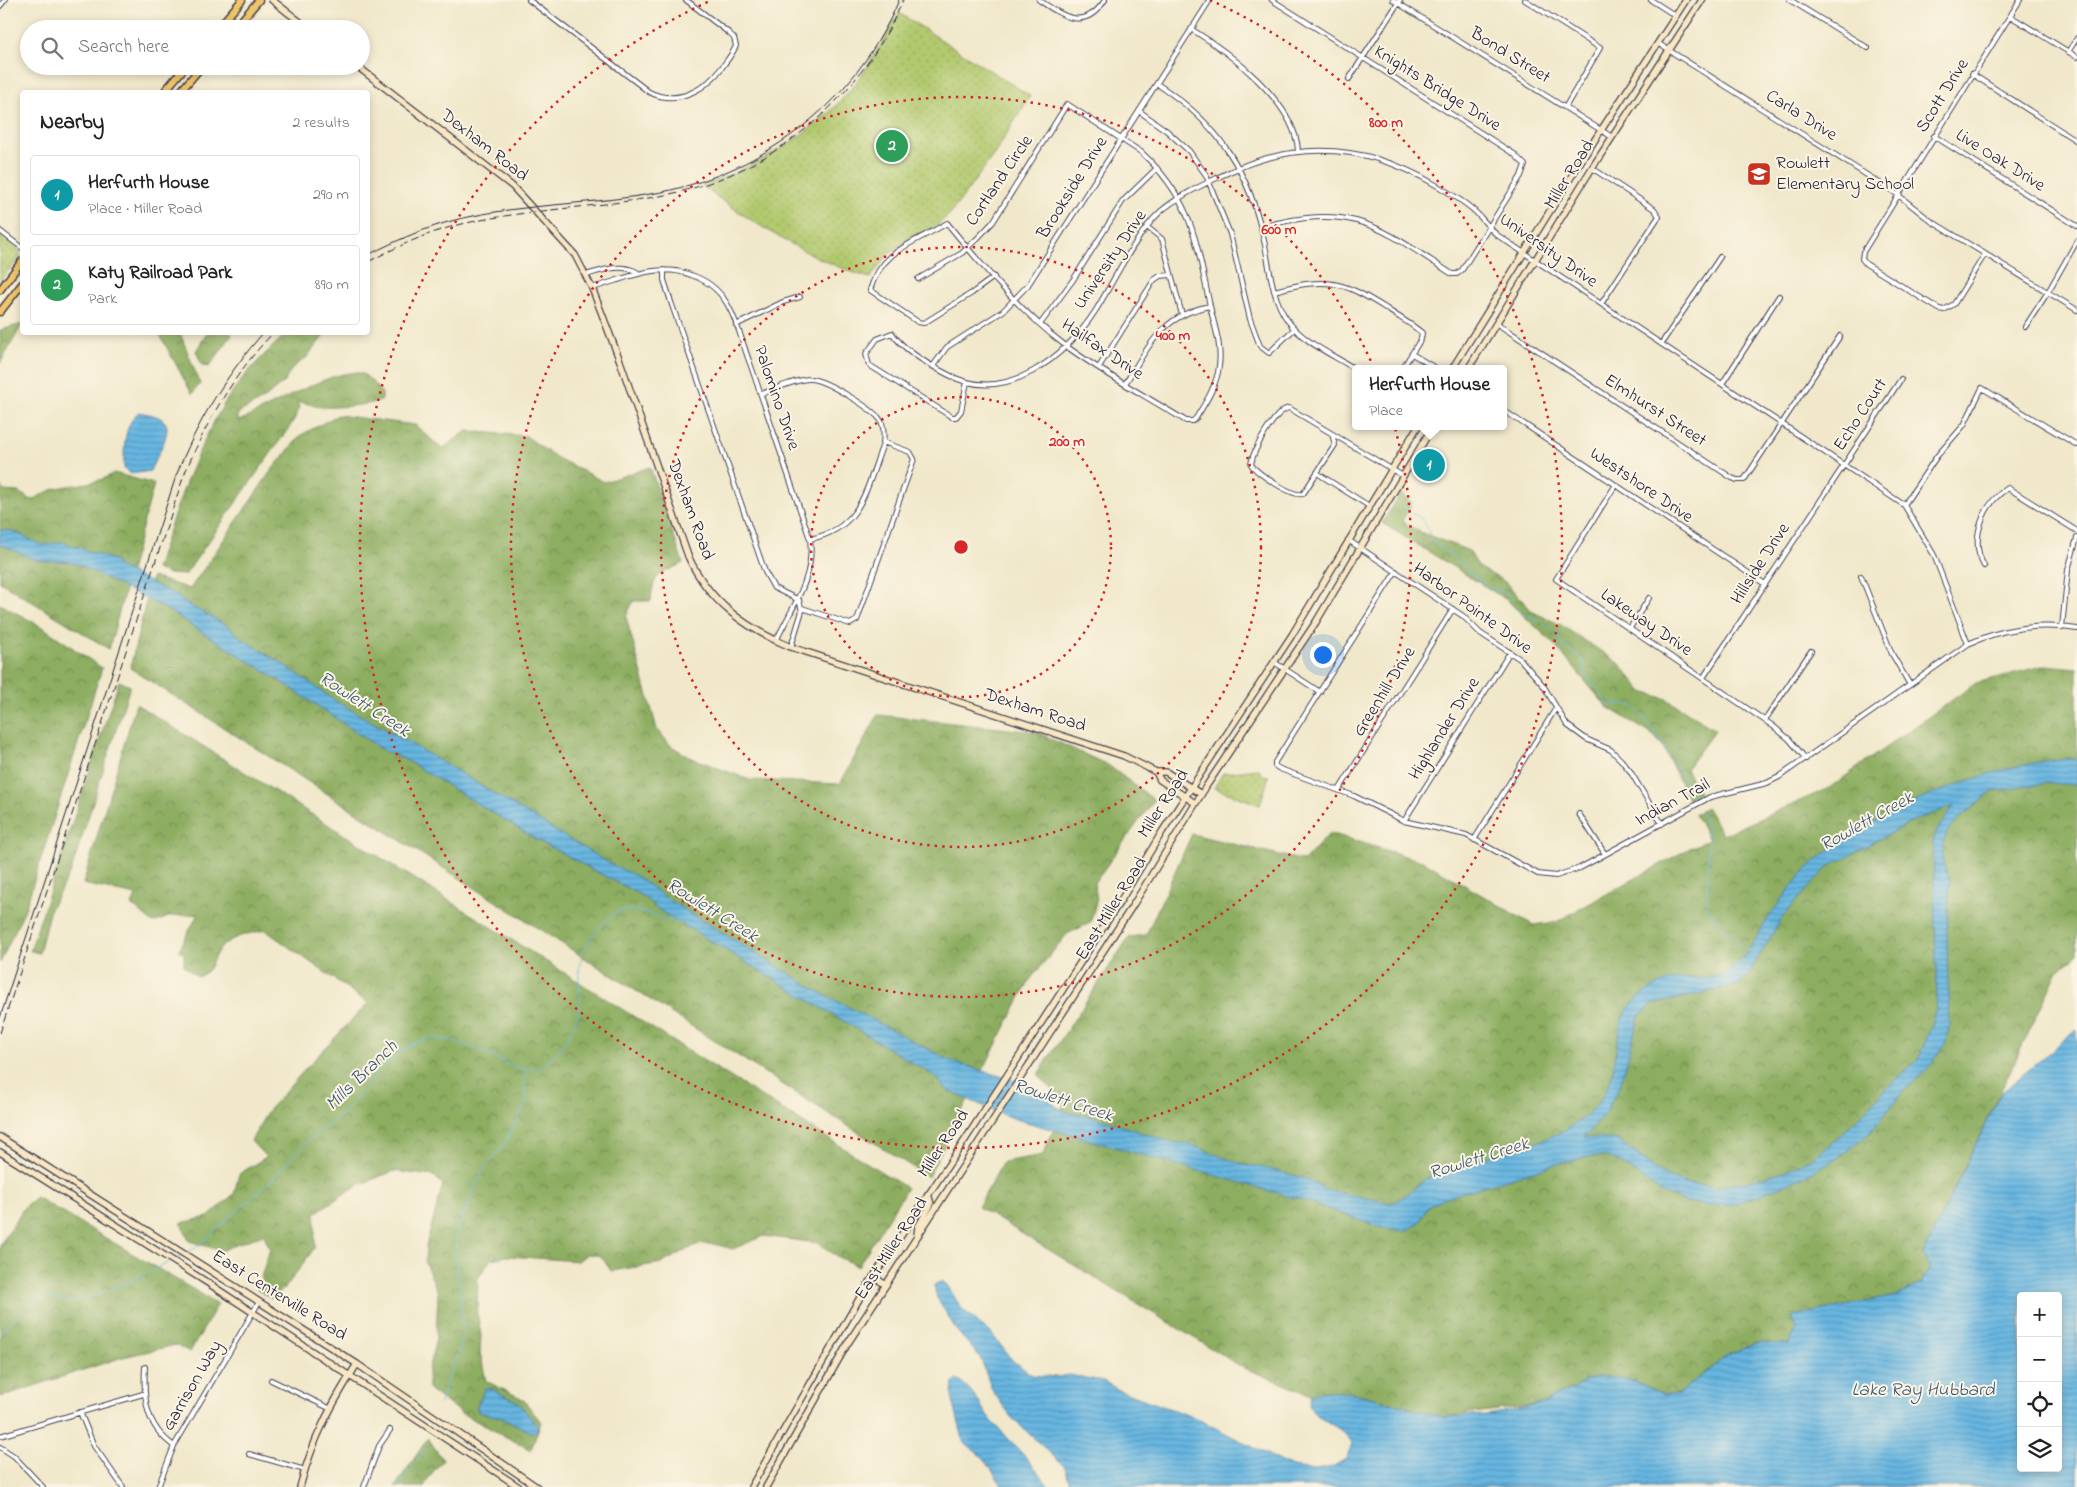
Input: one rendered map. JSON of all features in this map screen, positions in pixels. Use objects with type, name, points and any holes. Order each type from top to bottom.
[{"type":"main road","points":[[225,20],[242,0]]},
{"type":"main road","points":[[242,20],[259,0]]},
{"type":"main road","points":[[272,0],[298,20]]},
{"type":"main road","name":"Miller Road","points":[[1454,365],[1601,130],[1686,0]]},
{"type":"main road","name":"Miller Road","points":[[1470,365],[1612,136],[1702,0]]},
{"type":"main road","points":[[166,90],[178,75]]},
{"type":"main road","points":[[182,90],[194,75]]},
{"type":"main road","name":"Dexham Road","points":[[369,75],[512,186],[567,245],[592,288],[693,567],[712,595],[730,613],[758,632],[791,647],[1124,756],[1156,772],[1166,772],[1201,794]]},
{"type":"main road","points":[[0,290],[20,265]]},
{"type":"main road","points":[[0,312],[20,286]]},
{"type":"main road","name":"Miller Road","points":[[928,1194],[965,1140],[1274,662],[1416,430]]},
{"type":"main road","name":"Miller Road","points":[[1195,803],[1256,710],[1286,669],[1429,430]]},
{"type":"main road","points":[[1396,464],[1407,470]]},
{"type":"main road","name":"Dexham Road","points":[[1156,772],[1160,780],[1195,803]]},
{"type":"main road","name":"East Miller Road","points":[[766,1487],[848,1344],[1133,905],[1195,803]]},
{"type":"main road","name":"East Centerville Road","points":[[0,1137],[357,1364],[537,1487]]},
{"type":"main road","name":"East Centerville Road","points":[[0,1152],[208,1283],[519,1487]]},
{"type":"main road","points":[[18,1164],[25,1153]]},
{"type":"main road","points":[[916,1237],[918,1227],[931,1204],[928,1194]]},
{"type":"main road","name":"East Miller Road","points":[[751,1487],[874,1277],[928,1194]]},
{"type":"main road","points":[[102,1217],[108,1206]]},
{"type":"main road","points":[[874,1277],[886,1285]]},
{"type":"main road","points":[[300,1487],[329,1408],[357,1364]]},
{"type":"main road","points":[[525,1487],[529,1481]]},
{"type":"street","points":[[0,6],[5,0]]},
{"type":"street","points":[[529,0],[642,87],[658,96],[679,96],[706,86],[718,74],[734,50],[734,38],[686,0]]},
{"type":"street","points":[[1039,0],[1063,16],[1075,20],[1088,17],[1105,0]]},
{"type":"street","name":"Brookside Drive","points":[[933,366],[947,347],[993,319],[1015,300],[1038,272],[1120,139],[1210,0]]},
{"type":"street","name":"Knights Bridge Drive","points":[[1272,0],[1524,162],[1521,176],[1489,228]]},
{"type":"street","name":"Bond Street","points":[[1393,0],[1612,136]]},
{"type":"street","points":[[1525,0],[1600,48],[1566,106]]},
{"type":"street","points":[[1650,0],[1676,16]]},
{"type":"street","points":[[1790,0],[1868,48]]},
{"type":"street","name":"Scott Drive","points":[[1985,254],[1954,304],[1944,310],[1939,309],[1866,264],[1862,259],[1863,252],[1897,194],[2020,0]]},
{"type":"street","points":[[1349,79],[1399,2]]},
{"type":"street","points":[[2010,16],[2077,57]]},
{"type":"street","points":[[1191,29],[1227,52],[1267,92],[1289,122],[1298,144],[1298,151]]},
{"type":"street","points":[[2068,52],[2077,38]]},
{"type":"street","name":"Carla Drive","points":[[1659,44],[1912,203],[1931,221],[2077,310]]},
{"type":"street","points":[[1972,74],[2077,140]]},
{"type":"street","points":[[1157,84],[1199,115],[1227,148],[1238,168],[1254,201],[1274,291],[1282,312],[1294,329],[1352,366]]},
{"type":"street","name":"Cortland Circle","points":[[918,279],[967,248],[993,222],[1067,104],[1120,139]]},
{"type":"street","points":[[1139,111],[1167,131],[1189,151],[1210,182],[1230,234],[1241,287],[1260,346],[1269,353],[1294,329]]},
{"type":"street","name":"Live Oak Drive","points":[[1934,136],[2077,226]]},
{"type":"street","points":[[1120,139],[1141,152],[1157,168],[1179,198],[1189,217],[1196,239],[1210,306],[1182,315],[1166,325],[1154,339],[1126,384]]},
{"type":"street","name":"University Drive","points":[[966,382],[960,411],[956,417],[952,418],[868,365],[866,354],[877,339],[892,333],[902,345],[933,366],[966,382],[994,385],[1018,379],[1043,365],[1066,345],[1094,312],[1147,227],[1160,212],[1179,198],[1238,168],[1270,156],[1298,151],[1352,153],[1409,170],[1471,208],[1489,228],[1535,260],[1904,505],[1934,555],[1968,644]]},
{"type":"street","points":[[1041,323],[1067,288],[1123,201],[1157,168]]},
{"type":"street","points":[[1592,168],[1654,209],[1659,216],[1601,304]]},
{"type":"street","points":[[1261,227],[1306,217],[1331,216],[1357,220],[1384,230],[1452,274],[1457,274],[1462,270],[1489,228]]},
{"type":"street","name":"Hailfax Drive","points":[[994,277],[924,323],[918,322],[872,293],[873,281],[892,253],[927,236],[947,223],[967,248],[994,277],[1015,300],[1066,345],[1190,422],[1196,418],[1204,405],[1218,373],[1219,345],[1210,306]]},
{"type":"street","points":[[1147,227],[1162,239],[1182,315]]},
{"type":"street","points":[[0,231],[20,246]]},
{"type":"street","points":[[2025,327],[2048,292],[2077,241]]},
{"type":"street","points":[[1661,344],[1720,257]]},
{"type":"street","name":"Palomino Drive","points":[[586,275],[609,269],[624,268],[637,272],[664,270],[690,274],[708,283],[726,303],[761,394],[810,539],[810,568],[798,600],[791,609],[776,641]]},
{"type":"street","points":[[664,270],[664,280],[672,305],[764,572],[774,588],[798,600],[802,608],[791,647]]},
{"type":"street","name":"Palomino Drive","points":[[592,288],[630,278],[637,272]]},
{"type":"street","points":[[1099,367],[1154,280],[1160,276],[1171,275]]},
{"type":"street","points":[[1274,291],[1317,282],[1348,286],[1421,331],[1421,339],[1405,365]]},
{"type":"street","points":[[1722,384],[1780,296]]},
{"type":"street","points":[[736,325],[783,302],[800,297]]},
{"type":"street","name":"Elmhurst Street","points":[[1496,323],[1737,480],[1744,480],[1782,424]]},
{"type":"street","points":[[1782,424],[1840,336]]},
{"type":"street","points":[[1412,354],[1430,365]]},
{"type":"street","name":"Echo Court","points":[[1844,465],[1901,379]]},
{"type":"street","points":[[761,394],[801,381],[821,380],[879,418],[883,428],[883,442],[857,511],[841,528],[810,539]]},
{"type":"street","points":[[1904,505],[1937,456],[1964,425],[1982,388],[2077,445]]},
{"type":"street","points":[[1332,434],[1335,445],[1306,491],[1299,496],[1256,471],[1251,464],[1253,456],[1279,412],[1284,409],[1295,410],[1403,476]]},
{"type":"street","name":"Westshore Drive","points":[[1507,413],[1765,584]]},
{"type":"street","points":[[802,608],[850,624],[857,620],[914,459],[910,452],[883,442]]},
{"type":"street","name":"Hillside Drive","points":[[1703,678],[1844,465]]},
{"type":"street","points":[[1317,473],[1370,506]]},
{"type":"street","name":"Lakeway Drive","points":[[1615,486],[1556,579],[1764,720],[1789,739],[1806,759]]},
{"type":"street","points":[[1984,566],[1980,559],[1978,544],[1980,526],[1993,502],[2008,488],[2077,531]]},
{"type":"street","points":[[2062,627],[2068,570],[2077,538]]},
{"type":"street","name":"Harbor Pointe Drive","points":[[1348,540],[1453,609],[1480,633],[1510,652],[1539,680],[1556,708],[1574,732],[1611,750],[1621,760],[1630,771],[1662,824]]},
{"type":"street","points":[[1274,662],[1320,692],[1396,571]]},
{"type":"street","points":[[1861,576],[1892,654],[1910,685]]},
{"type":"street","points":[[1630,628],[1649,598]]},
{"type":"street","name":"Greenhill Drive","points":[[1340,790],[1453,609]]},
{"type":"street","name":"Indian Trail","points":[[1320,692],[1278,758],[1276,766],[1280,770],[1340,790],[1404,821],[1456,832],[1474,840],[1519,866],[1547,876],[1566,874],[1710,797],[1767,783],[1806,759],[1968,644],[1993,633],[2019,627],[2077,629]]},
{"type":"street","points":[[1764,720],[1811,651]]},
{"type":"street","name":"Highlander Drive","points":[[1404,821],[1510,652]]},
{"type":"street","points":[[1474,840],[1556,708]]},
{"type":"street","points":[[1579,814],[1605,854]]},
{"type":"street","name":"Garrison Way","points":[[158,1487],[174,1446],[259,1302]]},
{"type":"street","points":[[145,1367],[143,1394],[159,1435],[174,1446]]},
{"type":"street","points":[[271,1380],[329,1408]]},
{"type":"street","points":[[0,1436],[143,1394]]},
{"type":"street","points":[[80,1412],[94,1446],[123,1487]]},
{"type":"street","points":[[364,1487],[379,1446],[390,1430]]},
{"type":"street","points":[[0,1447],[14,1456],[43,1487]]},
{"type":"street","points":[[250,1454],[305,1470]]},
{"type":"green space","points":[[899,13],[1030,96],[995,153],[951,213],[926,235],[904,243],[889,253],[870,278],[804,251],[762,227],[702,186],[765,158],[786,146],[823,117],[855,84]]},
{"type":"green space","points":[[0,235],[18,249],[20,257],[0,281]]},
{"type":"green space","points":[[20,325],[20,329],[0,364],[0,330]]},
{"type":"green space","points":[[160,335],[181,335],[200,384],[192,394]]},
{"type":"green space","points":[[206,335],[232,335],[209,367],[202,365],[196,351]]},
{"type":"green space","points":[[285,335],[324,335],[306,358],[292,368],[285,381],[265,398],[238,413],[238,421],[303,389],[340,375],[355,373],[366,376],[382,393],[382,400],[361,405],[335,407],[319,407],[298,402],[299,409],[293,422],[185,575],[169,574],[156,569],[170,526],[203,443],[224,404],[245,375]]},
{"type":"green space","points":[[338,415],[415,425],[442,449],[467,431],[526,436],[552,455],[604,482],[650,467],[683,563],[659,576],[654,585],[651,601],[633,601],[626,617],[657,729],[670,745],[689,757],[750,780],[840,784],[878,715],[1036,732],[1108,765],[1154,800],[1094,883],[1097,899],[1090,923],[1067,934],[1029,981],[928,1177],[130,668],[152,577],[190,589],[271,471],[301,435]]},
{"type":"green space","points":[[114,473],[154,484],[109,649],[0,582],[0,485],[4,491],[18,492],[32,500],[55,489],[94,482]]},
{"type":"green space","points":[[1401,493],[1412,503],[1402,521],[1420,532],[1469,551],[1479,567],[1505,582],[1533,612],[1561,625],[1619,663],[1643,692],[1667,699],[1715,730],[1686,769],[1700,795],[1689,801],[1663,746],[1653,735],[1607,707],[1552,642],[1507,600],[1382,523]]},
{"type":"green space","points":[[0,604],[44,628],[102,668],[25,909],[0,963]]},
{"type":"green space","points":[[2046,665],[2077,668],[2077,955],[2058,971],[1923,1254],[1930,1267],[1921,1284],[1897,1296],[1792,1316],[1796,1330],[1789,1344],[1755,1343],[1724,1358],[1678,1394],[1665,1395],[1634,1381],[1585,1381],[1573,1390],[1559,1394],[1543,1404],[1443,1417],[1354,1393],[1325,1391],[1311,1395],[1242,1367],[978,1207],[1003,1162],[1043,1155],[1064,1104],[1038,1074],[1129,937],[1146,935],[1192,834],[1304,861],[1330,833],[1425,862],[1533,925],[1556,922],[1690,848],[1709,840],[1695,814],[1707,808],[1723,835],[1829,788],[1976,683]]},
{"type":"green space","points":[[119,681],[130,686],[71,871],[50,909],[39,953],[30,951]]},
{"type":"green space","points":[[136,704],[907,1188],[858,1266],[838,1257],[818,1243],[763,1236],[733,1249],[714,1244],[696,1245],[662,1263],[611,1271],[601,1256],[587,1254],[578,1261],[507,1256],[491,1259],[478,1278],[477,1312],[481,1335],[480,1352],[486,1381],[523,1399],[541,1422],[531,1450],[461,1413],[428,1389],[428,1371],[436,1339],[438,1292],[425,1263],[426,1245],[443,1185],[434,1176],[394,1171],[356,1186],[315,1213],[315,1247],[286,1287],[272,1299],[257,1290],[270,1249],[264,1235],[236,1244],[222,1251],[189,1241],[181,1223],[208,1217],[234,1194],[239,1174],[266,1157],[251,1141],[267,1112],[368,1003],[265,930],[240,936],[223,945],[207,971],[198,977],[184,966],[184,955],[179,950],[198,914],[171,916],[153,923],[132,905],[136,895],[83,884]]},
{"type":"green space","points":[[1259,769],[1262,775],[1269,776],[1260,805],[1214,788],[1223,773]]},
{"type":"green space","points":[[36,1197],[218,1304],[190,1352],[176,1345],[123,1357],[0,1397],[0,1245],[25,1206]]},
{"type":"green space","points":[[428,1438],[443,1460],[428,1478],[424,1487],[395,1487]]},
{"type":"water","points":[[139,412],[153,415],[163,420],[167,427],[167,432],[150,471],[131,474],[124,468],[126,438],[130,423]]},
{"type":"water","points":[[0,530],[12,531],[42,545],[62,542],[114,560],[117,566],[178,596],[183,602],[228,626],[241,638],[283,664],[334,700],[442,762],[607,862],[636,876],[672,902],[816,990],[951,1061],[1033,1086],[1057,1107],[1069,1113],[1094,1117],[1171,1142],[1189,1144],[1243,1165],[1256,1166],[1301,1177],[1314,1182],[1326,1190],[1390,1203],[1401,1198],[1433,1175],[1455,1166],[1531,1144],[1555,1135],[1576,1123],[1594,1107],[1608,1086],[1612,1076],[1623,1019],[1628,1009],[1636,1000],[1650,989],[1667,982],[1679,979],[1714,977],[1733,968],[1746,954],[1778,905],[1803,873],[1826,852],[1856,832],[1892,812],[1931,795],[2011,768],[2047,761],[2077,759],[2077,785],[2046,783],[1992,792],[1957,820],[1947,833],[1943,844],[1943,863],[1950,881],[1947,932],[1949,1027],[1945,1044],[1929,1068],[1902,1093],[1870,1133],[1838,1158],[1797,1180],[1732,1205],[1705,1206],[1683,1201],[1662,1193],[1621,1163],[1608,1157],[1593,1156],[1560,1163],[1444,1198],[1428,1207],[1418,1224],[1405,1231],[1379,1227],[1305,1201],[1012,1118],[948,1091],[936,1077],[659,910],[644,897],[537,840],[406,760],[381,749],[288,686],[164,608],[77,564],[37,560],[0,545]],"holes":[[[1954,806],[1938,829],[1933,841],[1937,1001],[1932,1025],[1918,1060],[1899,1076],[1840,1136],[1815,1156],[1788,1170],[1751,1181],[1716,1187],[1684,1183],[1663,1175],[1618,1140],[1584,1137],[1606,1113],[1621,1083],[1639,1016],[1654,1004],[1736,986],[1747,977],[1783,916],[1828,867],[1915,820]]]},
{"type":"water","name":"Lake Ray Hubbard","points":[[2077,1029],[2077,1487],[1071,1487],[1065,1467],[1011,1417],[992,1390],[980,1357],[957,1331],[937,1298],[934,1285],[942,1281],[947,1285],[962,1309],[991,1333],[1012,1360],[1032,1375],[1058,1377],[1069,1375],[1103,1381],[1121,1391],[1196,1418],[1292,1467],[1315,1470],[1332,1467],[1346,1459],[1352,1444],[1342,1431],[1319,1417],[1309,1404],[1311,1395],[1325,1391],[1354,1393],[1443,1417],[1488,1415],[1543,1404],[1559,1394],[1573,1390],[1585,1381],[1599,1376],[1634,1381],[1665,1395],[1678,1394],[1724,1358],[1756,1343],[1789,1344],[1796,1330],[1792,1316],[1897,1296],[1921,1284],[1930,1267],[1923,1254],[2000,1094]]},
{"type":"water","points":[[957,1380],[968,1387],[991,1420],[1049,1487],[1003,1487],[984,1458],[964,1443],[952,1397],[953,1382]]},
{"type":"water","points":[[485,1388],[489,1388],[518,1402],[538,1427],[537,1432],[531,1432],[500,1417],[478,1412],[477,1407]]},
{"type":"waterway","points":[[1400,505],[1423,520],[1434,543],[1463,563],[1470,573],[1487,587],[1507,593],[1523,613],[1546,624],[1557,634],[1562,645],[1583,660],[1584,672],[1610,706],[1627,704],[1638,711],[1666,749],[1694,797]]},
{"type":"waterway","points":[[1702,812],[1709,838],[1707,907],[1728,933],[1748,951]]},
{"type":"waterway","name":"Mills Branch","points":[[186,1253],[195,1248],[269,1183],[296,1151],[343,1113],[395,1057],[413,1044],[430,1039],[448,1040],[467,1045],[516,1067],[529,1070],[540,1067],[560,1048],[576,1022],[580,1004],[580,962],[588,943],[601,925],[608,918],[624,910],[637,911],[683,923]]},
{"type":"waterway","points":[[440,1404],[448,1378],[459,1356],[463,1327],[455,1251],[458,1228],[481,1174],[506,1141],[526,1102],[524,1072]]},
{"type":"waterway","name":"Mills Branch","points":[[175,1259],[182,1255]]},
{"type":"waterway","name":"Mills Branch","points":[[0,1334],[23,1308],[37,1301],[45,1299],[81,1300],[117,1287],[169,1262]]},
{"type":"waterway","points":[[398,1487],[426,1447]]},
{"type":"tram line","points":[[370,254],[412,234],[459,219],[509,210],[662,192],[701,182],[737,167],[772,148],[804,125],[833,99],[859,69],[881,36],[899,0]]},
{"type":"tram line","points":[[0,1018],[176,476],[203,418],[225,382],[261,335]]},
{"type":"railway","points":[[370,261],[414,240],[462,224],[511,215],[660,196],[700,186],[738,171],[773,152],[806,128],[836,101],[862,70],[885,37],[903,0]]},
{"type":"railway","points":[[0,1033],[184,475],[222,399],[246,364],[271,335]]},
{"type":"place","name":"Katy Railroad Park","points":[[892,146]]},
{"type":"place","name":"Rowlett Elementary School","points":[[1759,174]]},
{"type":"place","name":"Herfurth House","points":[[1429,465]]},
{"type":"water label","name":"Rowlett Creek","points":[[364,705]]},
{"type":"water label","name":"Rowlett Creek","points":[[1867,822]]},
{"type":"water label","name":"Rowlett Creek","points":[[712,911]]},
{"type":"water label","name":"Rowlett Creek","points":[[1063,1101]]},
{"type":"water label","name":"Rowlett Creek","points":[[1479,1159]]}]
